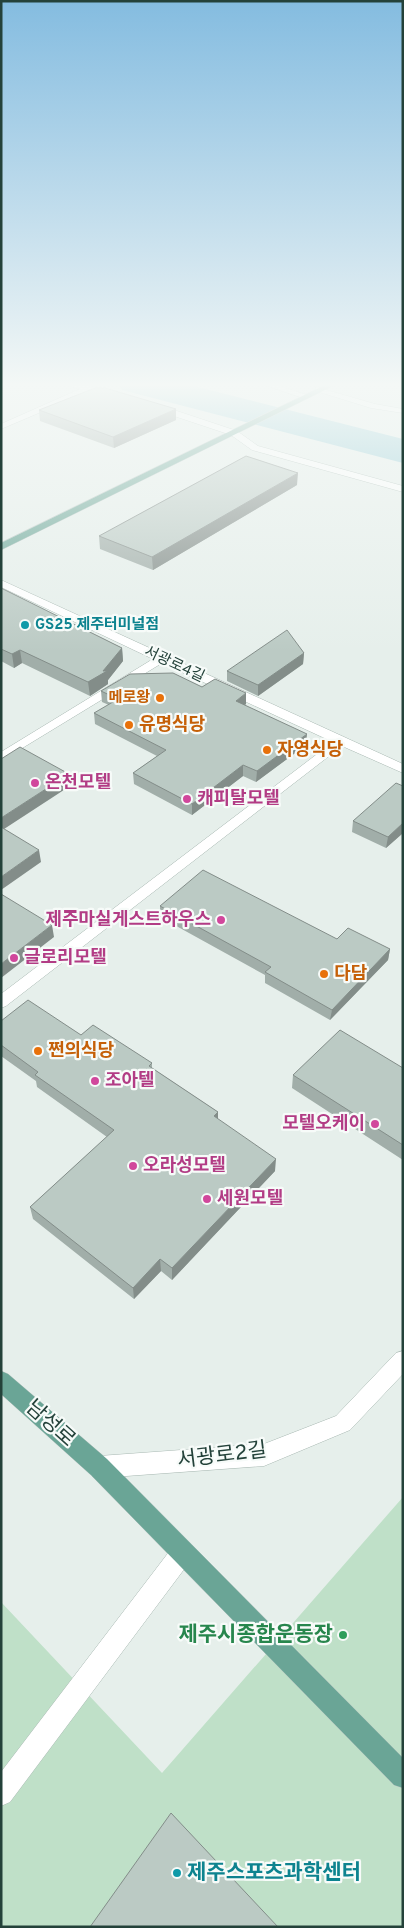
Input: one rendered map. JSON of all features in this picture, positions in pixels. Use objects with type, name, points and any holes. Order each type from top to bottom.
[{"type":"main road","points":[[1,547],[154,472]]},
{"type":"main road","name":"남성로","points":[[1,1381],[99,1467],[403,1776]]},
{"type":"street","points":[[342,472],[403,489]]},
{"type":"street","name":"서광로4길","points":[[1,583],[161,659],[403,769]]},
{"type":"street","points":[[1,757],[161,659]]},
{"type":"street","points":[[1,1002],[340,741]]},
{"type":"street","name":"서광로2길","points":[[99,1467],[264,1455],[343,1423],[403,1360]]},
{"type":"street","points":[[1,1793],[182,1552]]},
{"type":"green space","name":"제주시종합운동장","points":[[403,1497],[403,1927],[1,1927],[1,1602],[162,1773]]},
{"type":"building","points":[[217,472],[298,473],[152,557],[99,536]]},
{"type":"building","points":[[1,588],[122,648],[103,671],[107,671],[88,682],[20,650],[12,654],[1,649]]},
{"type":"building","points":[[287,630],[304,653],[258,685],[227,671]]},
{"type":"building","points":[[173,673],[202,687],[215,679],[246,693],[236,701],[307,734],[257,771],[243,765],[192,804],[133,773],[166,750],[94,713],[118,699],[101,691],[130,674]]},
{"type":"building","points":[[20,747],[69,774],[1,818],[1,759]]},
{"type":"building","points":[[396,783],[403,786],[403,823],[388,837],[353,821]]},
{"type":"building","points":[[1,827],[39,850],[1,877]]},
{"type":"building","points":[[203,870],[337,939],[348,928],[390,949],[332,1010],[265,972],[271,967],[160,906]]},
{"type":"building","name":"글로리모텔","points":[[1,894],[52,925],[1,964]]},
{"type":"building","points":[[28,1000],[81,1035],[93,1025],[152,1063],[149,1066],[218,1112],[214,1116],[276,1159],[172,1268],[160,1259],[133,1288],[30,1207],[114,1130],[35,1075],[38,1072],[1,1045],[1,1021]]},
{"type":"building","name":"모텔오케이","points":[[340,1030],[403,1068],[403,1145],[293,1075]]},
{"type":"building","name":"제주스포츠과학센터","points":[[171,1813],[278,1927],[90,1927]]},
{"type":"place","name":"GS25 제주터미널점","points":[[25,625]]},
{"type":"place","name":"메로왕","points":[[160,698]]},
{"type":"place","name":"유명식당","points":[[129,725]]},
{"type":"place","name":"자영식당","points":[[267,750]]},
{"type":"place","name":"온천모텔","points":[[35,783]]},
{"type":"place","name":"캐피탈모텔","points":[[187,799]]},
{"type":"place","name":"제주마실게스트하우스","points":[[221,920]]},
{"type":"place","name":"글로리모텔","points":[[14,958]]},
{"type":"place","name":"다담","points":[[324,974]]},
{"type":"place","name":"쩐의식당","points":[[38,1051]]},
{"type":"place","name":"조아텔","points":[[95,1081]]},
{"type":"place","name":"모텔오케이","points":[[375,1124]]},
{"type":"place","name":"오라성모텔","points":[[133,1166]]},
{"type":"place","name":"세원모텔","points":[[207,1199]]},
{"type":"place","name":"제주시종합운동장","points":[[343,1635]]},
{"type":"place","name":"제주스포츠과학센터","points":[[177,1873]]}]
